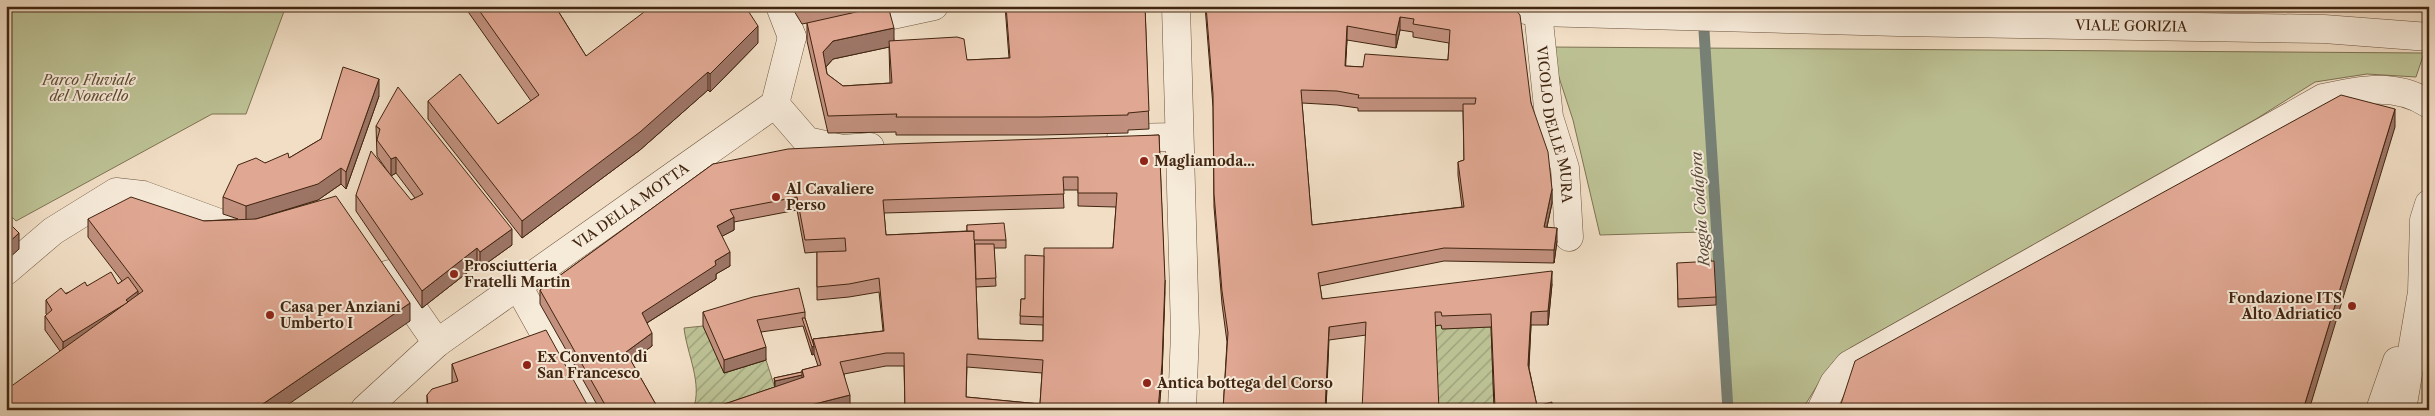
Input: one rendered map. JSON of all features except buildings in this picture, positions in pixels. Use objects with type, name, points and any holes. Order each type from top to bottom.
[{"type":"street","points":[[780,6],[792,36],[774,104],[807,141],[842,148],[891,146]]},
{"type":"street","points":[[792,36],[934,6]]},
{"type":"street","points":[[1176,6],[1185,332],[1182,410]]},
{"type":"street","name":"VIALE GORIZIA","points":[[1503,6],[1538,12],[1757,18],[1915,14],[2324,29],[2429,37]]},
{"type":"street","name":"VICOLO DELLE MURA","points":[[1538,12],[1549,117],[1566,168],[1569,236]]},
{"type":"street","points":[[1821,410],[1834,383],[1849,365],[2323,98],[2367,88],[2414,95],[2429,104]]},
{"type":"street","name":"VIA DELLA MOTTA","points":[[364,409],[437,343],[774,104]]},
{"type":"street","points":[[1099,139],[1179,137]]},
{"type":"street","points":[[6,271],[53,231],[116,192],[143,196],[233,228],[270,225],[279,222]]},
{"type":"street","points":[[2402,410],[2425,281],[2424,220],[2429,204]]},
{"type":"street","points":[[373,250],[437,343]]},
{"type":"street","points":[[2380,410],[2425,281]]},
{"type":"street","points":[[518,286],[587,410]]},
{"type":"green space","name":"Parco Fluviale del Noncello","points":[[6,6],[286,6],[246,114],[212,114],[16,221],[6,211]]},
{"type":"green space","points":[[2086,6],[2429,6],[2429,12]]},
{"type":"green space","points":[[1549,47],[2424,53],[2416,77],[2367,74],[2315,82],[2256,119],[1850,348],[1823,376],[1802,410],[1727,410],[1714,269],[1703,232],[1600,235],[1573,120]]},
{"type":"green space","points":[[1435,325],[1441,325],[1442,329],[1491,327],[1494,410],[1438,410]]},
{"type":"green space","points":[[703,326],[724,373],[766,360],[775,388],[746,410],[693,410],[696,400],[695,379],[684,328]]},
{"type":"waterway","name":"Roggia Codafora","points":[[1703,15],[1728,410]]},
{"type":"place","name":"Magliamoda...","points":[[1144,161]]},
{"type":"place","name":"Al Cavaliere Perso","points":[[776,197]]},
{"type":"place","name":"Prosciutteria Fratelli Martin","points":[[454,274]]},
{"type":"place","name":"Fondazione ITS Alto Adriatico","points":[[2352,306]]},
{"type":"place","name":"Casa per Anziani Umberto I","points":[[270,315]]},
{"type":"place","name":"Ex Convento di San Francesco","points":[[527,365]]},
{"type":"place","name":"Antica bottega del Corso","points":[[1147,383]]}]
